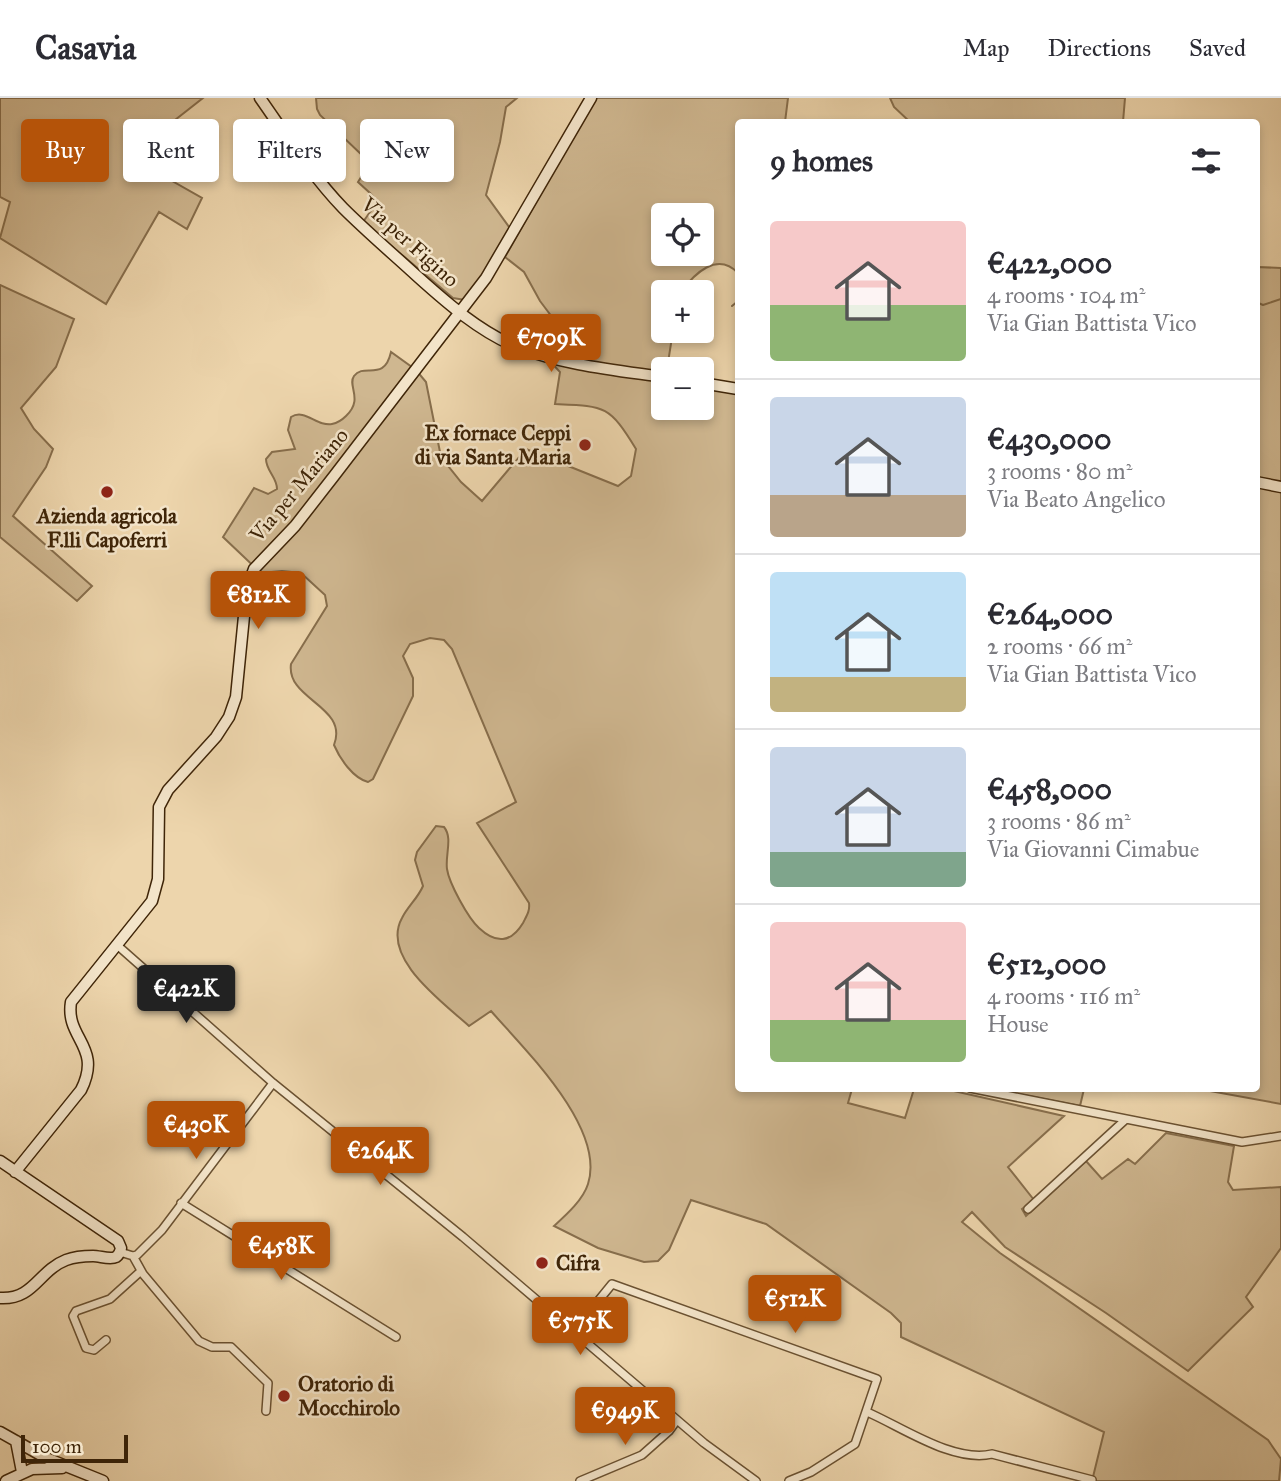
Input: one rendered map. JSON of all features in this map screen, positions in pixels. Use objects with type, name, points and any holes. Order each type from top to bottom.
[{"type":"street","name":"Via per Figino","points":[[260,98],[323,186],[343,208],[447,303],[502,340],[547,357],[651,375]]},
{"type":"street","name":"Via per Mariano","points":[[15,1172],[81,1090],[86,1079],[89,1058],[71,1018],[71,1002],[144,912],[156,890],[160,855],[158,817],[163,798],[216,737],[233,707],[245,606],[254,569],[295,526],[486,278],[590,98]]},
{"type":"street","points":[[714,385],[735,388]]},
{"type":"street","points":[[1260,483],[1281,487]]},
{"type":"street","points":[[117,945],[273,1083],[463,1237],[704,1443],[756,1481]]},
{"type":"street","points":[[120,1252],[132,1256],[140,1254],[273,1083]]},
{"type":"street","points":[[989,1092],[1242,1142],[1281,1136]]},
{"type":"street","points":[[1028,1209],[1125,1120]]},
{"type":"street","points":[[0,1161],[120,1243],[120,1252]]},
{"type":"street","points":[[181,1203],[396,1337]]},
{"type":"street","points":[[0,1298],[24,1294],[52,1268],[64,1261],[92,1256],[114,1257],[120,1252]]},
{"type":"street","points":[[132,1256],[141,1271],[199,1341],[212,1347],[231,1347],[268,1383],[266,1411]]},
{"type":"street","points":[[106,1340],[94,1350],[86,1348],[73,1316],[76,1311],[110,1299],[141,1271]]},
{"type":"street","points":[[573,1332],[612,1284],[877,1379],[855,1444],[811,1472],[789,1481]]},
{"type":"street","points":[[867,1412],[938,1447],[978,1457],[992,1454],[1092,1480]]},
{"type":"street","points":[[580,1481],[642,1455],[669,1431],[677,1420]]},
{"type":"street","points":[[0,1432],[69,1469],[103,1481]]},
{"type":"street","points":[[16,1440],[27,1471]]},
{"type":"street","points":[[27,1471],[33,1457],[30,1449]]},
{"type":"street","points":[[6,1481],[27,1471],[69,1469]]},
{"type":"shaded area","points":[[0,98],[203,98],[176,119],[123,119],[123,182],[174,182],[202,198],[187,229],[159,212],[106,304],[0,238],[10,202],[0,197]]},
{"type":"shaded area","points":[[316,98],[517,98],[506,107],[486,195],[512,231],[485,276],[465,300],[453,298],[363,222],[377,202],[358,182],[360,179],[360,182],[454,182],[454,119],[360,119],[360,153],[346,140],[346,119],[324,119],[317,109]]},
{"type":"shaded area","points":[[595,98],[788,98],[785,119],[735,119],[735,271],[722,264],[714,265],[714,203],[651,203],[651,266],[711,266],[690,280],[651,280],[651,343],[671,343],[669,357],[651,357],[651,420],[714,420],[714,385],[735,388],[735,1092],[851,1092],[848,1103],[905,1118],[913,1092],[958,1092],[1064,1116],[1008,1167],[1034,1200],[1022,1209],[1026,1216],[1086,1161],[1102,1179],[1128,1159],[1135,1164],[1166,1133],[1234,1146],[1228,1182],[1233,1190],[1281,1187],[1281,1248],[1246,1297],[1253,1307],[1188,1371],[1005,1247],[972,1212],[962,1222],[1000,1253],[1268,1440],[1281,1459],[1279,1481],[1092,1481],[1104,1432],[901,1337],[901,1323],[891,1313],[766,1224],[691,1200],[669,1250],[658,1261],[644,1262],[598,1248],[554,1226],[578,1201],[588,1184],[590,1162],[585,1139],[574,1115],[541,1068],[491,1011],[469,1026],[418,978],[400,949],[398,933],[402,918],[423,886],[415,860],[417,852],[436,826],[444,827],[447,831],[447,869],[451,883],[479,928],[491,937],[508,938],[518,930],[529,908],[529,903],[477,823],[516,802],[452,649],[444,640],[430,638],[410,644],[403,656],[413,678],[413,696],[373,779],[368,782],[362,780],[348,767],[334,745],[336,732],[333,721],[306,695],[292,676],[291,664],[327,606],[325,595],[301,573],[261,573],[223,537],[254,488],[268,494],[277,489],[266,459],[272,452],[295,449],[288,430],[291,417],[301,415],[327,424],[341,420],[354,404],[354,376],[358,372],[384,367],[391,352],[416,370],[426,382],[441,457],[461,482],[482,501],[526,449],[618,486],[631,476],[636,449],[619,424],[604,411],[585,406],[555,404],[560,372],[546,357],[555,321],[524,272],[505,257]]},
{"type":"shaded area","points":[[890,98],[1125,98],[1123,119],[907,119],[894,107]]},
{"type":"shaded area","points":[[1260,267],[1281,268],[1281,1104],[1215,1092],[1260,1092]]},
{"type":"shaded area","points":[[0,285],[74,319],[56,367],[21,408],[34,429],[53,449],[46,467],[13,516],[92,586],[77,601],[0,537]]},
{"type":"shaded area","points":[[1008,1092],[1083,1092],[1080,1106]]},
{"type":"waterway","points":[[1260,304],[1281,299]]},
{"type":"place","name":"Ex fornace Ceppi di via Santa Maria","points":[[585,445]]},
{"type":"place","name":"Azienda agricola F.lli Capoferri","points":[[107,492]]},
{"type":"place","name":"Cifra","points":[[542,1263]]},
{"type":"place","name":"Oratorio di Mocchirolo","points":[[284,1396]]}]
